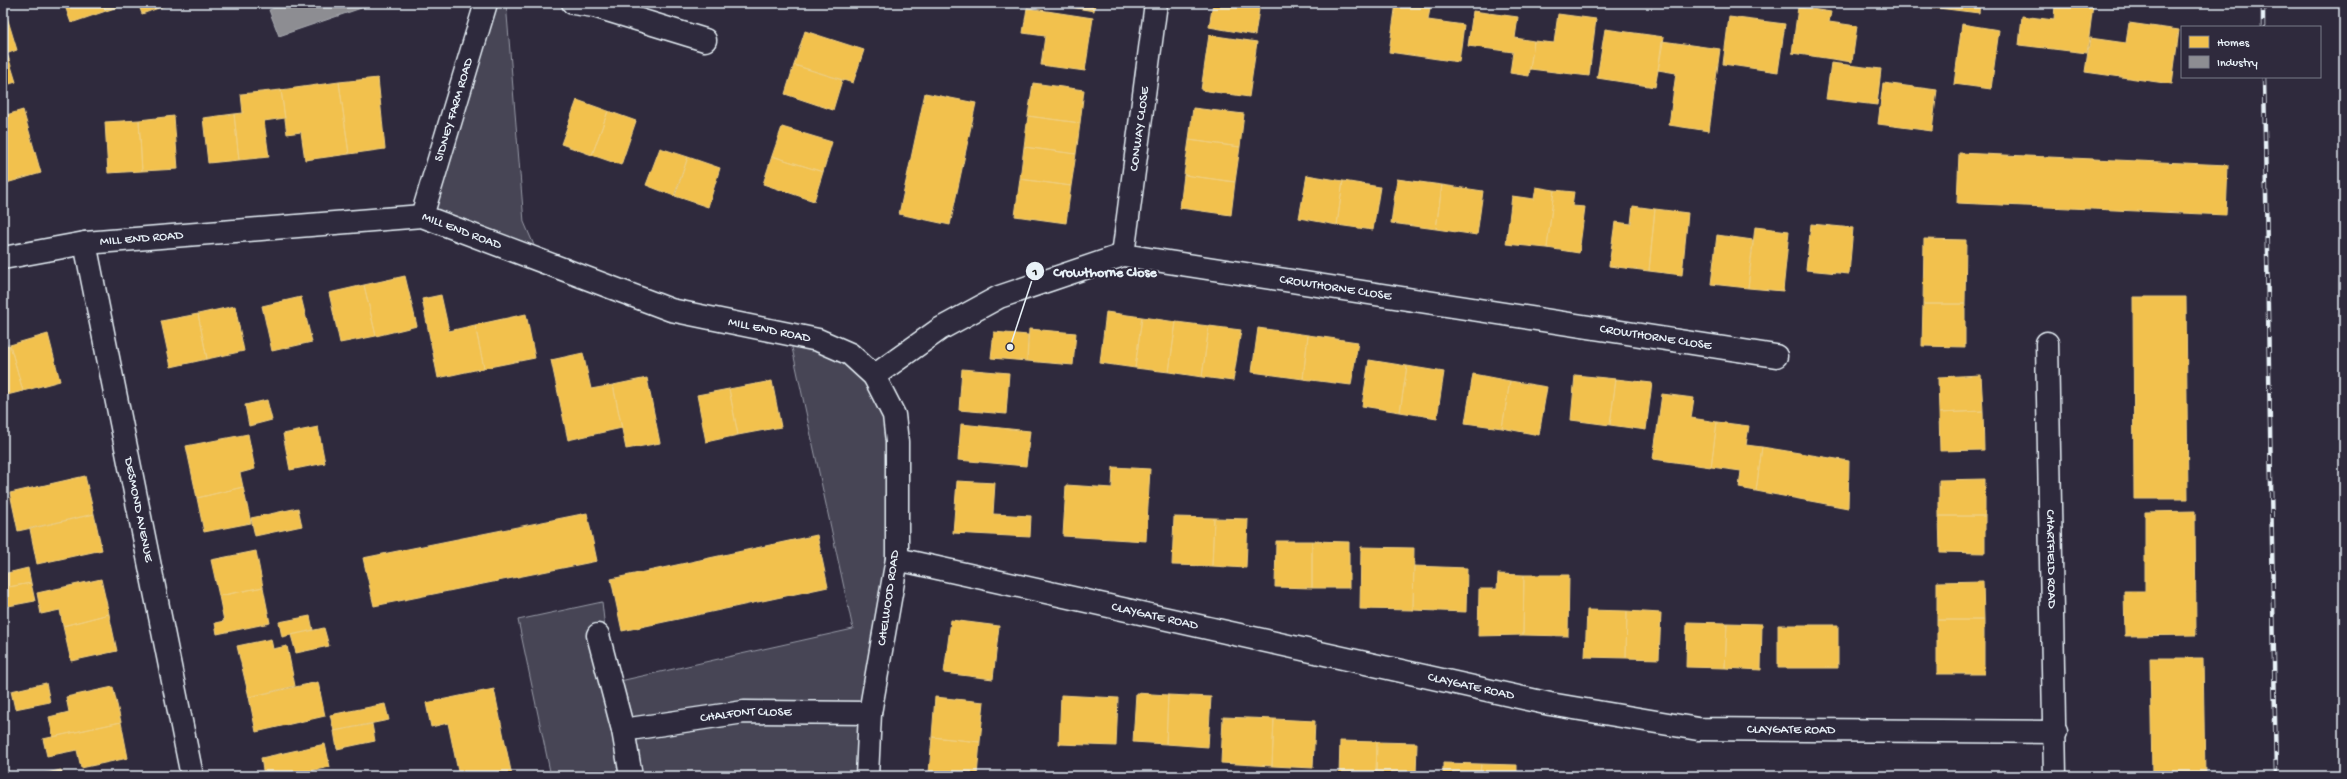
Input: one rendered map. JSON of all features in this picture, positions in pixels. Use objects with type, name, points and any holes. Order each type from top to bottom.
[{"type":"street","name":"SIDNEY FARM ROAD","points":[[422,216],[486,3]]},
{"type":"street","points":[[573,3],[594,6],[704,40]]},
{"type":"street","name":"CONWAY CLOSE","points":[[1123,255],[1156,3]]},
{"type":"street","name":"MILL END ROAD","points":[[3,258],[85,243],[422,216],[671,310],[818,340],[850,354],[874,376]]},
{"type":"street","name":"DESMOND AVENUE","points":[[85,243],[192,776]]},
{"type":"street","name":"CROWTHORNE CLOSE","points":[[874,376],[940,329],[999,297],[1123,255],[1776,356]]},
{"type":"street","name":"CHARTFIELD ROAD","points":[[2047,343],[2056,732],[2055,776]]},
{"type":"street","name":"CHELWOOD ROAD","points":[[867,776],[870,713],[897,559],[897,442],[894,415],[874,376]]},
{"type":"street","name":"CLAYGATE ROAD","points":[[897,559],[1550,704],[1698,729],[2056,732]]},
{"type":"street","points":[[598,635],[623,730],[631,776]]},
{"type":"street","name":"CHALFONT CLOSE","points":[[623,730],[744,712],[870,713]]},
{"type":"shaded area","points":[[494,3],[506,3],[524,222],[536,250],[435,210]]},
{"type":"shaded area","points":[[789,334],[871,374],[896,429],[888,560],[863,776],[551,776],[518,620],[602,602],[611,683],[853,629]]},
{"type":"building: Homes","points":[[64,3],[103,3],[106,11],[71,23]]},
{"type":"building: Homes","points":[[103,3],[129,3],[106,11]]},
{"type":"building: Homes","points":[[138,3],[172,3],[142,14]]},
{"type":"building: Homes","points":[[1047,3],[1095,3],[1094,11]]},
{"type":"building: Homes","points":[[1213,3],[1260,3],[1255,35],[1209,27]]},
{"type":"building: Homes","points":[[1396,3],[1431,3],[1428,20],[1464,25],[1459,62],[1389,52]]},
{"type":"building: Homes","points":[[1930,3],[1980,3],[1979,13],[1930,7]]},
{"type":"building: Homes","points":[[2055,3],[2093,5],[2087,53],[2019,45],[2022,16],[2054,20]]},
{"type":"building: Homes","points":[[3,4],[17,50],[3,55]]},
{"type":"building: Homes","points":[[1798,7],[1831,12],[1829,22],[1857,26],[1852,62],[1792,53]]},
{"type":"building: Homes","points":[[1027,8],[1093,18],[1085,71],[1041,65],[1045,36],[1023,33]]},
{"type":"building: Homes","points":[[1473,11],[1518,17],[1515,38],[1534,41],[1529,76],[1510,73],[1513,52],[1468,46]]},
{"type":"building: Homes","points":[[1558,14],[1596,19],[1589,76],[1530,69],[1534,41],[1554,43]]},
{"type":"building: Homes","points":[[1729,17],[1785,24],[1778,72],[1723,64]]},
{"type":"building: Homes","points":[[2129,23],[2179,30],[2172,84],[2085,72],[2090,38],[2126,43]]},
{"type":"building: Homes","points":[[1962,24],[1999,30],[1991,89],[1954,84]]},
{"type":"building: Homes","points":[[1605,29],[1664,37],[1655,87],[1597,78]]},
{"type":"building: Homes","points":[[805,31],[864,50],[853,83],[794,65]]},
{"type":"building: Homes","points":[[1209,35],[1257,42],[1249,97],[1201,90]]},
{"type":"building: Homes","points":[[1662,41],[1720,49],[1709,131],[1669,125],[1676,73],[1658,70]]},
{"type":"building: Homes","points":[[7,53],[16,82],[3,86],[3,55]]},
{"type":"building: Homes","points":[[1831,63],[1881,69],[1877,105],[1826,99]]},
{"type":"building: Homes","points":[[794,65],[842,80],[833,110],[785,94]]},
{"type":"building: Homes","points":[[378,78],[385,149],[349,154],[339,82]]},
{"type":"building: Homes","points":[[339,82],[349,154],[305,160],[301,132],[287,134],[281,90]]},
{"type":"building: Homes","points":[[1033,83],[1084,90],[1080,123],[1028,116]]},
{"type":"building: Homes","points":[[1883,83],[1937,90],[1932,131],[1878,124]]},
{"type":"building: Homes","points":[[281,90],[285,118],[264,121],[269,157],[239,160],[234,114],[243,113],[241,94]]},
{"type":"building: Homes","points":[[925,93],[976,103],[950,225],[899,214]]},
{"type":"building: Homes","points":[[577,100],[608,111],[592,155],[561,144]]},
{"type":"building: Homes","points":[[1193,108],[1244,114],[1240,147],[1189,140]]},
{"type":"building: Homes","points":[[23,110],[41,173],[3,184],[3,116]]},
{"type":"building: Homes","points":[[608,111],[636,121],[621,165],[592,155]]},
{"type":"building: Homes","points":[[234,114],[239,160],[208,163],[203,118]]},
{"type":"building: Homes","points":[[174,116],[178,169],[142,171],[139,120]]},
{"type":"building: Homes","points":[[1028,116],[1080,123],[1076,154],[1024,147]]},
{"type":"building: Homes","points":[[139,120],[142,171],[108,173],[105,122]]},
{"type":"building: Homes","points":[[782,127],[832,142],[823,172],[772,156]]},
{"type":"building: Homes","points":[[1189,140],[1240,147],[1235,182],[1184,175]]},
{"type":"building: Homes","points":[[1024,147],[1076,154],[1071,186],[1020,179]]},
{"type":"building: Homes","points":[[660,148],[688,157],[674,196],[646,185]]},
{"type":"building: Homes","points":[[1959,153],[2228,165],[2226,215],[1957,203]]},
{"type":"building: Homes","points":[[772,156],[823,172],[814,201],[763,184]]},
{"type":"building: Homes","points":[[688,157],[720,168],[708,207],[675,196]]},
{"type":"building: Homes","points":[[1184,175],[1235,182],[1231,215],[1180,208]]},
{"type":"building: Homes","points":[[1307,175],[1343,181],[1337,225],[1299,218]]},
{"type":"building: Homes","points":[[1020,179],[1071,186],[1066,223],[1015,216]]},
{"type":"building: Homes","points":[[1397,179],[1442,185],[1436,229],[1391,223]]},
{"type":"building: Homes","points":[[1343,181],[1380,187],[1373,230],[1337,225]]},
{"type":"building: Homes","points":[[1442,185],[1483,191],[1477,235],[1436,229]]},
{"type":"building: Homes","points":[[1536,187],[1554,190],[1547,248],[1506,244],[1512,196],[1534,199]]},
{"type":"building: Homes","points":[[1554,190],[1574,192],[1572,206],[1585,207],[1579,253],[1547,248]]},
{"type":"building: Homes","points":[[1633,206],[1655,209],[1649,271],[1609,266],[1615,222],[1631,224]]},
{"type":"building: Homes","points":[[1655,209],[1688,213],[1682,275],[1649,271]]},
{"type":"building: Homes","points":[[1811,224],[1853,228],[1849,274],[1806,270]]},
{"type":"building: Homes","points":[[1755,227],[1789,231],[1783,291],[1748,288]]},
{"type":"building: Homes","points":[[1717,235],[1753,240],[1748,288],[1711,284]]},
{"type":"building: Homes","points":[[1924,239],[1966,240],[1965,304],[1923,304]]},
{"type":"building: Homes","points":[[405,276],[417,326],[376,336],[364,285]]},
{"type":"building: Homes","points":[[364,285],[376,336],[340,343],[329,293]]},
{"type":"building: Homes","points":[[441,295],[449,331],[475,325],[484,368],[438,378],[422,299]]},
{"type":"building: Homes","points":[[301,297],[312,342],[272,351],[262,306]]},
{"type":"building: Homes","points":[[2133,297],[2186,297],[2188,499],[2134,499]]},
{"type":"building: Homes","points":[[1923,304],[1965,304],[1965,347],[1922,346]]},
{"type":"building: Homes","points":[[235,306],[244,351],[207,359],[198,314]]},
{"type":"building: Homes","points":[[1106,312],[1142,317],[1135,368],[1100,363]]},
{"type":"building: Homes","points":[[198,314],[207,359],[171,367],[161,321]]},
{"type":"building: Homes","points":[[526,314],[535,358],[484,368],[475,325]]},
{"type":"building: Homes","points":[[1142,317],[1176,322],[1169,372],[1135,368]]},
{"type":"building: Homes","points":[[1176,322],[1209,326],[1202,377],[1169,372]]},
{"type":"building: Homes","points":[[1209,326],[1241,330],[1233,381],[1202,377]]},
{"type":"building: Homes","points":[[1258,328],[1308,335],[1303,379],[1252,372]]},
{"type":"building: Homes","points":[[1029,329],[1076,333],[1073,365],[1027,361]]},
{"type":"building: Homes","points":[[994,332],[1028,335],[1027,361],[991,358]]},
{"type":"building: Homes","points":[[48,334],[60,381],[23,391],[10,345]]},
{"type":"building: Homes","points":[[1308,335],[1358,342],[1351,385],[1303,379]]},
{"type":"building: Homes","points":[[10,345],[23,391],[3,396],[3,346]]},
{"type":"building: Homes","points":[[583,353],[591,389],[613,385],[622,428],[568,440],[551,360]]},
{"type":"building: Homes","points":[[1369,360],[1407,366],[1400,412],[1362,406]]},
{"type":"building: Homes","points":[[1407,366],[1444,372],[1437,418],[1400,412]]},
{"type":"building: Homes","points":[[962,369],[1009,373],[1006,414],[959,410]]},
{"type":"building: Homes","points":[[1473,374],[1510,381],[1502,428],[1465,423]]},
{"type":"building: Homes","points":[[1575,375],[1616,379],[1610,425],[1571,420]]},
{"type":"building: Homes","points":[[1981,375],[1983,411],[1939,413],[1938,377]]},
{"type":"building: Homes","points":[[647,378],[660,443],[626,449],[613,385]]},
{"type":"building: Homes","points":[[1616,379],[1652,383],[1646,430],[1610,425]]},
{"type":"building: Homes","points":[[772,381],[781,427],[738,435],[729,389]]},
{"type":"building: Homes","points":[[1510,381],[1547,387],[1539,435],[1502,428]]},
{"type":"building: Homes","points":[[729,389],[738,435],[706,442],[697,395]]},
{"type":"building: Homes","points":[[1662,394],[1694,398],[1691,418],[1717,422],[1711,467],[1653,459]]},
{"type":"building: Homes","points":[[267,400],[272,420],[249,426],[245,405]]},
{"type":"building: Homes","points":[[1983,411],[1984,450],[1940,451],[1939,413]]},
{"type":"building: Homes","points":[[1717,422],[1749,426],[1746,445],[1762,447],[1756,491],[1739,488],[1741,471],[1711,467]]},
{"type":"building: Homes","points":[[961,424],[1030,431],[1026,466],[958,460]]},
{"type":"building: Homes","points":[[318,427],[325,463],[290,470],[283,434]]},
{"type":"building: Homes","points":[[248,434],[255,469],[240,473],[243,487],[197,498],[186,446]]},
{"type":"building: Homes","points":[[1762,447],[1849,461],[1848,508],[1756,491]]},
{"type":"building: Homes","points":[[1113,467],[1150,469],[1146,541],[1063,536],[1066,485],[1112,488]]},
{"type":"building: Homes","points":[[85,476],[94,514],[18,531],[10,493]]},
{"type":"building: Homes","points":[[1985,479],[1985,516],[1939,516],[1939,480]]},
{"type":"building: Homes","points":[[957,481],[995,483],[993,514],[1031,516],[1030,537],[953,533]]},
{"type":"building: Homes","points":[[243,487],[251,523],[204,532],[197,498]]},
{"type":"building: Homes","points":[[298,508],[302,526],[255,536],[251,518]]},
{"type":"building: Homes","points":[[2195,511],[2196,635],[2125,636],[2124,591],[2145,591],[2145,512]]},
{"type":"building: Homes","points":[[587,513],[597,561],[374,606],[363,558]]},
{"type":"building: Homes","points":[[94,514],[102,550],[37,564],[30,529]]},
{"type":"building: Homes","points":[[1939,516],[1985,516],[1985,553],[1940,552]]},
{"type":"building: Homes","points":[[1174,517],[1214,518],[1212,566],[1172,565]]},
{"type":"building: Homes","points":[[1214,518],[1248,519],[1246,568],[1212,566]]},
{"type":"building: Homes","points":[[817,535],[828,587],[622,631],[611,579]]},
{"type":"building: Homes","points":[[1276,541],[1312,541],[1312,588],[1275,587]]},
{"type":"building: Homes","points":[[1312,541],[1349,542],[1349,588],[1312,588]]},
{"type":"building: Homes","points":[[1361,547],[1414,548],[1413,610],[1360,609]]},
{"type":"building: Homes","points":[[256,551],[263,587],[219,596],[211,560]]},
{"type":"building: Homes","points":[[1414,566],[1467,568],[1466,612],[1413,610]]},
{"type":"building: Homes","points":[[28,568],[31,583],[3,588],[3,574]]},
{"type":"building: Homes","points":[[1498,574],[1524,575],[1523,635],[1478,636],[1479,589],[1497,589]]},
{"type":"building: Homes","points":[[1524,575],[1569,575],[1568,636],[1523,635]]},
{"type":"building: Homes","points":[[101,579],[109,614],[63,626],[60,610],[41,614],[37,593]]},
{"type":"building: Homes","points":[[1983,581],[1984,620],[1937,620],[1937,582]]},
{"type":"building: Homes","points":[[31,583],[35,601],[3,607],[3,588]]},
{"type":"building: Homes","points":[[263,587],[270,623],[217,634],[215,623],[224,621],[219,596]]},
{"type":"building: Homes","points":[[1587,610],[1627,611],[1626,658],[1585,657]]},
{"type":"building: Homes","points":[[1627,611],[1661,613],[1659,659],[1626,658]]},
{"type":"building: Homes","points":[[109,614],[117,651],[71,661],[63,626]]},
{"type":"building: Homes","points":[[310,616],[313,630],[282,637],[279,622]]},
{"type":"building: Homes","points":[[951,620],[999,626],[993,679],[944,673]]},
{"type":"building: Homes","points":[[1937,620],[1984,620],[1984,674],[1937,674]]},
{"type":"building: Homes","points":[[1687,622],[1727,623],[1725,668],[1686,667]]},
{"type":"building: Homes","points":[[1727,623],[1762,624],[1761,670],[1725,668]]},
{"type":"building: Homes","points":[[1778,625],[1838,625],[1838,668],[1778,668]]},
{"type":"building: Homes","points":[[324,628],[329,646],[296,653],[291,635]]},
{"type":"building: Homes","points":[[271,639],[273,649],[287,646],[295,686],[249,697],[237,646]]},
{"type":"building: Homes","points":[[2150,658],[2203,658],[2205,776],[2152,776]]},
{"type":"building: Homes","points":[[318,682],[325,716],[256,732],[249,697]]},
{"type":"building: Homes","points":[[46,683],[50,702],[15,709],[11,691]]},
{"type":"building: Homes","points":[[113,687],[121,722],[53,737],[49,717],[69,712],[66,697]]},
{"type":"building: Homes","points":[[494,689],[512,776],[459,776],[448,723],[431,727],[426,703]]},
{"type":"building: Homes","points":[[1136,693],[1168,695],[1166,744],[1133,742]]},
{"type":"building: Homes","points":[[1061,695],[1118,698],[1116,746],[1059,744]]},
{"type":"building: Homes","points":[[1168,695],[1211,697],[1208,747],[1166,744]]},
{"type":"building: Homes","points":[[935,697],[984,702],[980,742],[932,737]]},
{"type":"building: Homes","points":[[385,704],[389,720],[334,731],[330,715]]},
{"type":"building: Homes","points":[[1223,717],[1274,719],[1272,766],[1221,763]]},
{"type":"building: Homes","points":[[1274,719],[1315,721],[1313,768],[1272,766]]},
{"type":"building: Homes","points":[[121,722],[128,758],[81,768],[77,750],[47,756],[43,739]]},
{"type":"building: Homes","points":[[372,724],[375,741],[337,749],[334,731]]},
{"type":"building: Homes","points":[[932,737],[980,742],[977,776],[929,773]]},
{"type":"building: Homes","points":[[1340,741],[1377,742],[1376,776],[1339,776]]},
{"type":"building: Homes","points":[[1377,742],[1417,743],[1416,776],[1376,776]]},
{"type":"building: Homes","points":[[325,744],[330,767],[310,771],[311,776],[264,776],[261,758]]},
{"type":"building: Homes","points":[[1443,763],[1481,764],[1480,776],[1443,776]]},
{"type":"building: Homes","points":[[1481,764],[1517,765],[1517,776],[1480,776]]},
{"type":"building: Homes","points":[[61,770],[63,776],[32,776]]},
{"type":"building: Industry","points":[[288,3],[376,3],[279,36],[269,10]]},
{"type":"railway","points":[[2263,3],[2263,26]]},
{"type":"railway","points":[[2264,78],[2276,776]]},
{"type":"place","name":"Crowthorne Close","points":[[1010,347]]}]
